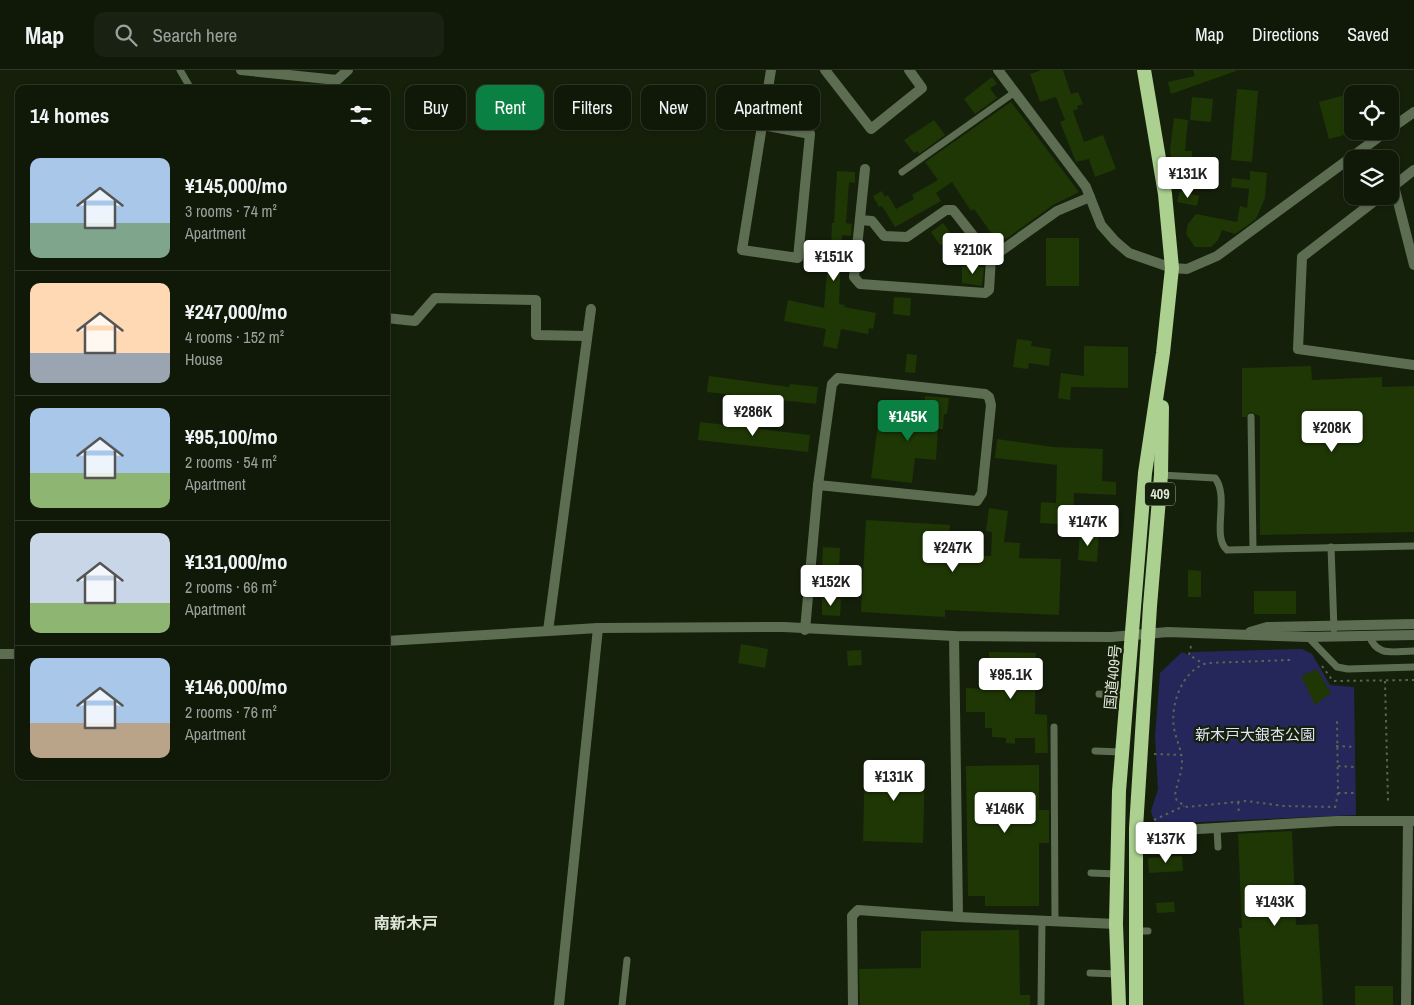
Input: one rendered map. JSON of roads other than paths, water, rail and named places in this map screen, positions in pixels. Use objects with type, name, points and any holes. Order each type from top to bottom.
[{"type":"highway","name":"国道409号","points":[[1119,1005],[1116,924],[1122,752],[1145,473],[1163,353],[1172,268],[1165,194],[1144,70]]},
{"type":"highway","name":"国道409号","points":[[1136,1005],[1142,931],[1136,828],[1148,634],[1162,475],[1163,353]]},
{"type":"street","points":[[241,70],[337,80],[348,70]]},
{"type":"street","points":[[769,85],[771,70]]},
{"type":"street","points":[[825,70],[871,129],[922,88],[909,70]]},
{"type":"street","points":[[998,70],[1086,187],[1101,225],[1115,242],[1129,253],[1172,268],[1187,269],[1217,256],[1375,140]]},
{"type":"street","points":[[1399,123],[1414,112]]},
{"type":"street","points":[[762,125],[810,134],[798,258],[742,250],[762,125]]},
{"type":"street","points":[[860,220],[872,221],[884,236],[907,238],[946,210],[953,210],[991,258],[989,290],[985,293],[860,284],[854,277],[865,169]]},
{"type":"street","points":[[1399,182],[1414,170]]},
{"type":"street","points":[[991,258],[1057,211],[1090,197]]},
{"type":"street","points":[[1369,205],[1302,257],[1298,349],[1414,365]]},
{"type":"street","points":[[1397,205],[1414,265]]},
{"type":"street","points":[[390,318],[414,320],[435,298],[536,300],[536,335],[587,336]]},
{"type":"street","points":[[548,631],[590,309]]},
{"type":"street","points":[[805,630],[818,485],[832,384],[838,378],[985,394],[989,397],[991,405],[982,493],[976,502],[818,485]]},
{"type":"street","points":[[390,641],[598,628],[784,627],[805,630],[954,636],[1132,636],[1168,632],[1308,637],[1334,630],[1414,624]]},
{"type":"street","points":[[1244,634],[1267,627],[1334,630],[1369,635],[1414,635]]},
{"type":"street","points":[[559,1005],[598,628]]},
{"type":"street","points":[[954,636],[958,917]]},
{"type":"street","points":[[0,654],[15,654]]},
{"type":"street","points":[[1136,828],[1147,832],[1337,820],[1411,821],[1411,890],[1406,1005]]},
{"type":"street","points":[[853,1005],[852,916],[854,912],[864,910],[958,917],[1116,924]]},
{"type":"lane","points":[[180,70],[189,85]]},
{"type":"lane","points":[[902,172],[1015,92]]},
{"type":"lane","points":[[1251,417],[1253,549]]},
{"type":"lane","points":[[1162,475],[1215,478],[1221,491],[1223,546],[1227,550],[1414,546]]},
{"type":"lane","points":[[1331,547],[1334,630]]},
{"type":"lane","points":[[1369,635],[1374,648],[1382,652],[1414,651]]},
{"type":"lane","points":[[1308,637],[1337,667],[1348,669],[1414,668]]},
{"type":"lane","points":[[1099,694],[1128,696]]},
{"type":"lane","points":[[1054,727],[1055,921]]},
{"type":"lane","points":[[1095,751],[1122,752]]},
{"type":"lane","points":[[1217,828],[1218,847]]},
{"type":"lane","points":[[1092,873],[1117,874]]},
{"type":"lane","points":[[1041,1005],[1042,921]]},
{"type":"lane","points":[[622,1005],[627,960]]},
{"type":"lane","points":[[1090,972],[1118,974]]},
{"type":"district","name":"南新木戸","points":[[406,923]]},
{"type":"park label","name":"新木戸大銀杏公園","points":[[1255,735]]}]
